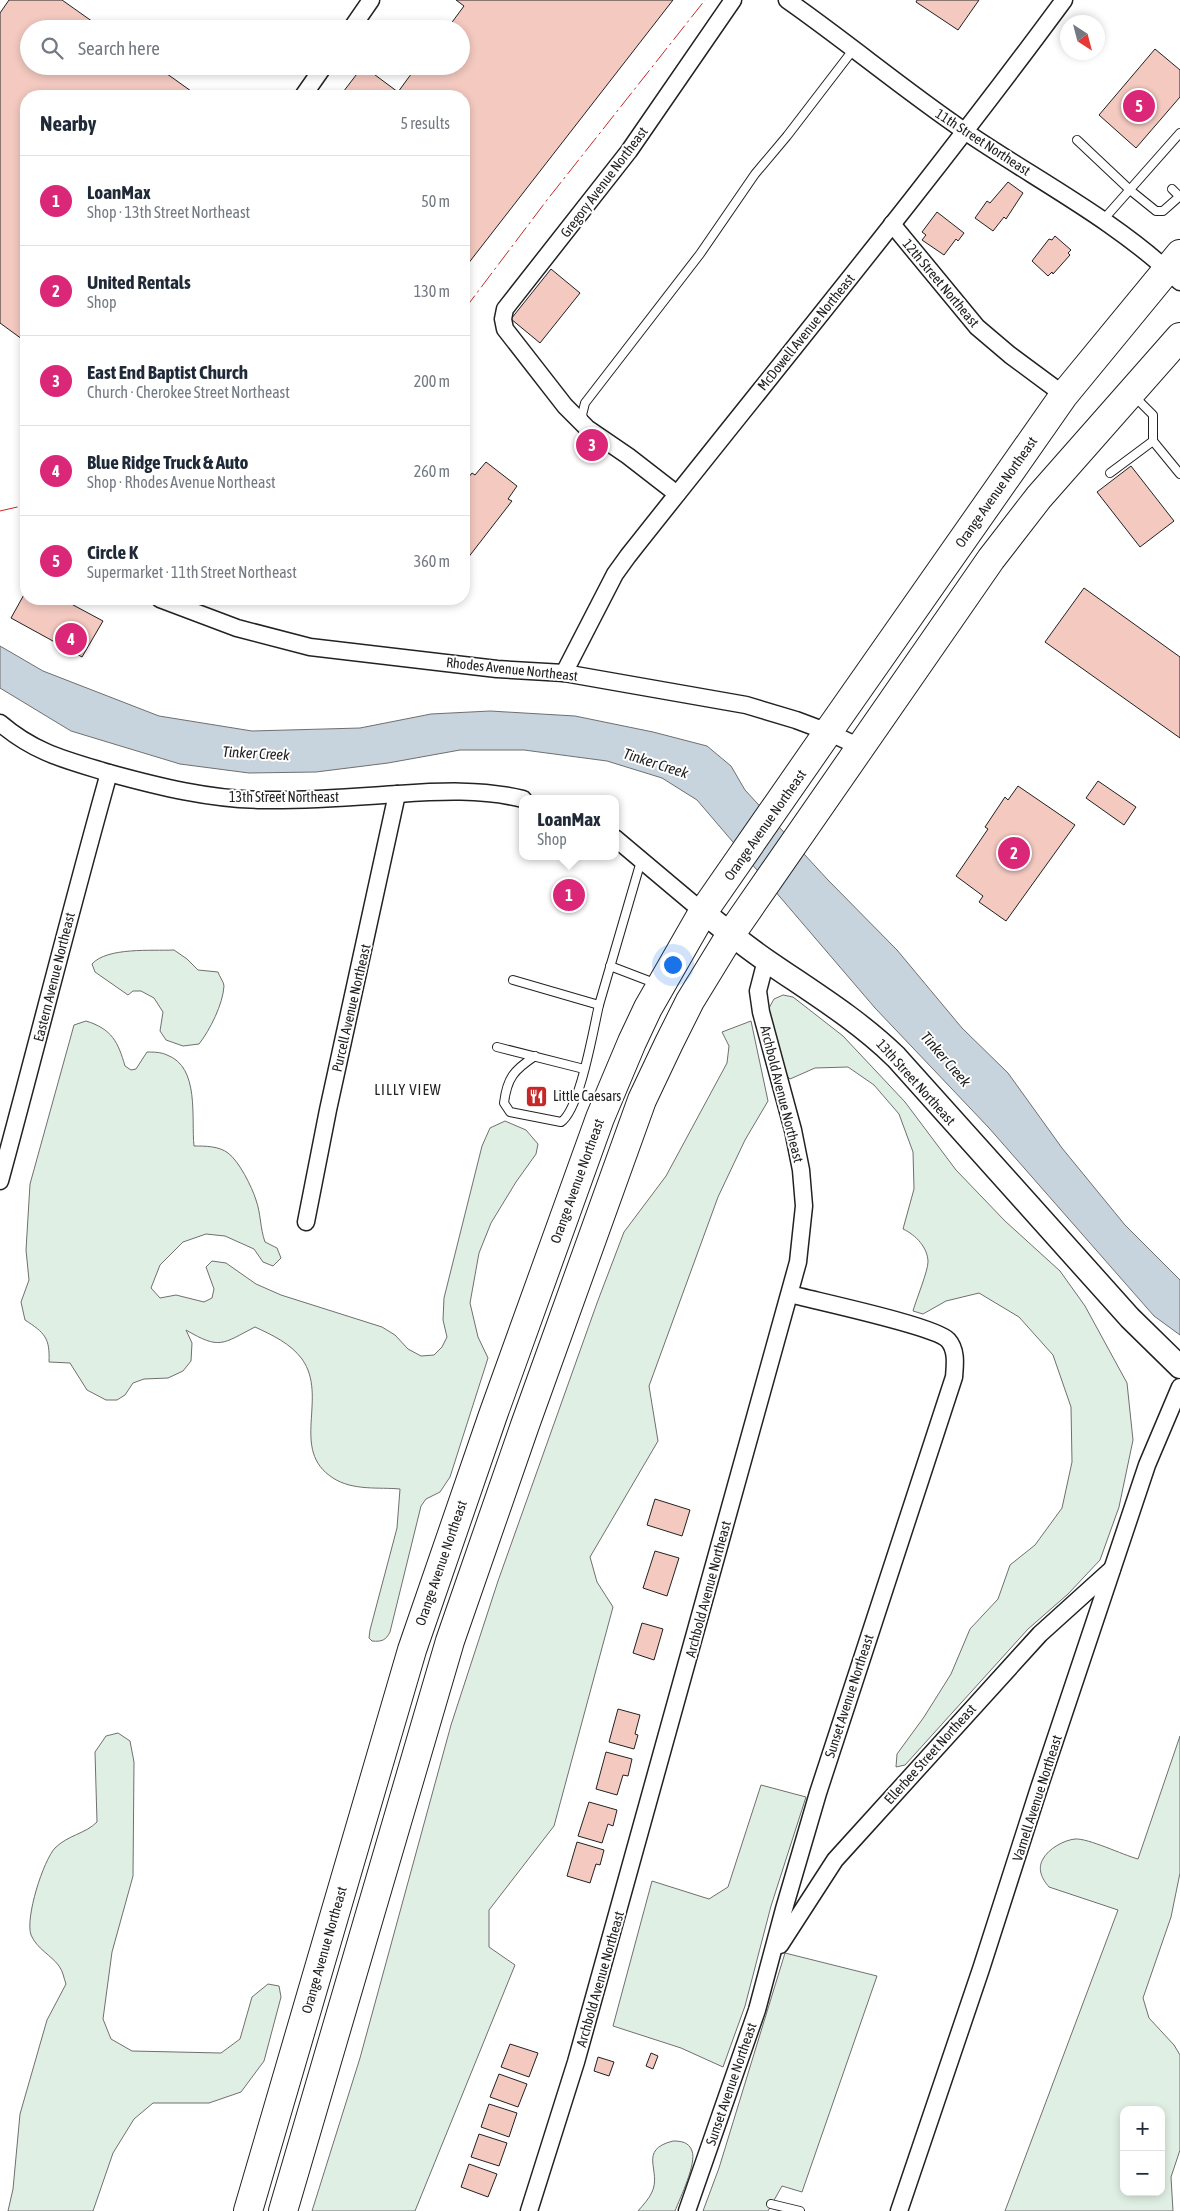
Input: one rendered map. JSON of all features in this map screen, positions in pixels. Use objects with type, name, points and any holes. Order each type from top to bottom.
[{"type":"highway","name":"Orange Avenue Northeast","points":[[248,2211],[383,1808],[450,1641],[509,1420],[615,1080],[648,1008],[703,912],[1064,395],[1176,268]]},
{"type":"highway","name":"Orange Avenue Northeast","points":[[509,1420],[642,1100],[690,1001],[731,934],[862,748],[991,559],[1039,497],[1180,337]]},
{"type":"highway","name":"Orange Avenue Northeast","points":[[283,2211],[383,1808]]},
{"type":"street","points":[[357,20],[371,0]]},
{"type":"street","name":"Gregory Avenue Northeast","points":[[677,494],[628,456],[587,428],[565,406],[505,329],[504,309],[629,151],[733,0]]},
{"type":"street","name":"11th Street Northeast","points":[[787,0],[965,131],[1176,268]]},
{"type":"street","name":"McDowell Avenue Northeast","points":[[564,673],[615,574],[834,299],[1064,0]]},
{"type":"street","points":[[307,90],[318,75]]},
{"type":"street","name":"12th Street Northeast","points":[[892,224],[977,327],[1010,355],[1064,395]]},
{"type":"street","name":"Rhodes Avenue Northeast","points":[[176,605],[237,628],[310,647],[496,669],[564,673],[746,705],[796,720],[862,748]]},
{"type":"street","name":"13th Street Northeast","points":[[0,723],[34,748],[68,761],[186,793],[229,799],[264,800],[473,792],[519,798]]},
{"type":"street","name":"Eastern Avenue Northeast","points":[[0,1181],[59,962],[67,924],[109,773]]},
{"type":"street","name":"Purcell Avenue Northeast","points":[[306,1222],[328,1110],[397,794]]},
{"type":"street","name":"13th Street Northeast","points":[[619,841],[731,934],[766,960],[831,1002],[874,1036],[896,1057],[1130,1318],[1180,1367]]},
{"type":"street","name":"Archbold Avenue Northeast","points":[[530,2211],[576,2062],[798,1262],[804,1206],[801,1170],[793,1130],[761,1012],[758,991],[766,960]]},
{"type":"street","name":"Sunset Avenue Northeast","points":[[687,2211],[757,2010],[818,1793],[954,1377],[955,1359],[952,1347],[941,1335],[886,1318],[790,1294]]},
{"type":"street","name":"Varnell Avenue Northeast","points":[[899,2211],[1147,1466],[1180,1387]]},
{"type":"street","name":"Ellerbee Street Northeast","points":[[770,1962],[835,1860],[1040,1634],[1114,1567]]},
{"type":"lane","points":[[587,428],[582,415],[585,403],[700,254],[754,174],[787,136],[853,50]]},
{"type":"lane","points":[[1104,220],[1150,166],[1179,136]]},
{"type":"lane","points":[[1077,140],[1130,190],[1156,211],[1163,211],[1180,196],[1172,189]]},
{"type":"lane","points":[[1164,151],[1171,157]]},
{"type":"lane","points":[[1150,166],[1157,174]]},
{"type":"lane","points":[[1131,394],[1153,415],[1153,442],[1180,474]]},
{"type":"lane","points":[[1110,474],[1153,442]]},
{"type":"lane","points":[[535,1056],[524,1064],[507,1084],[504,1103],[510,1112],[560,1122],[568,1117],[584,1069],[599,1005],[641,860]]},
{"type":"lane","points":[[610,966],[661,986]]},
{"type":"lane","points":[[512,980],[599,1005]]},
{"type":"lane","points":[[497,1047],[584,1069]]},
{"type":"lane","points":[[771,2204],[800,2211]]},
{"type":"green space","points":[[174,950],[198,970],[218,972],[224,984],[219,1009],[199,1044],[183,1046],[166,1040],[160,1031],[163,1012],[154,998],[141,991],[133,991],[128,995],[95,972],[92,964],[108,955],[119,952]]},
{"type":"green space","points":[[783,995],[793,997],[843,1036],[905,1102],[956,1170],[1005,1221],[1060,1271],[1085,1306],[1127,1383],[1133,1440],[1119,1507],[1100,1560],[1068,1594],[1028,1629],[905,1765],[896,1767],[897,1754],[924,1717],[951,1674],[970,1629],[998,1599],[1010,1565],[1035,1545],[1062,1508],[1072,1462],[1071,1407],[1053,1355],[1019,1317],[979,1293],[946,1301],[923,1314],[913,1311],[928,1262],[924,1247],[903,1229],[914,1189],[913,1152],[899,1114],[874,1085],[848,1067],[815,1068],[790,1079],[783,1072],[769,1008],[774,999]]},
{"type":"green space","points":[[86,1021],[108,1032],[120,1050],[125,1066],[131,1070],[136,1069],[147,1052],[165,1054],[178,1061],[185,1070],[192,1094],[194,1146],[220,1149],[228,1153],[236,1162],[245,1175],[258,1205],[265,1242],[277,1248],[281,1258],[273,1266],[263,1262],[254,1249],[225,1236],[206,1234],[183,1242],[160,1265],[151,1288],[160,1298],[176,1295],[204,1302],[212,1298],[214,1289],[206,1267],[212,1261],[226,1263],[256,1284],[281,1295],[382,1327],[395,1335],[408,1349],[421,1356],[434,1355],[442,1347],[447,1337],[443,1320],[444,1298],[482,1146],[490,1128],[505,1121],[526,1130],[538,1144],[536,1154],[491,1223],[479,1253],[470,1303],[478,1337],[488,1358],[450,1477],[440,1492],[426,1499],[421,1506],[390,1632],[383,1640],[372,1641],[369,1638],[397,1528],[400,1489],[366,1488],[349,1485],[333,1478],[320,1466],[313,1453],[311,1438],[312,1390],[309,1374],[302,1359],[292,1348],[255,1327],[228,1341],[221,1342],[206,1340],[186,1330],[192,1343],[191,1361],[183,1371],[168,1378],[144,1379],[133,1383],[125,1395],[117,1400],[106,1400],[87,1390],[70,1363],[49,1362],[45,1337],[25,1320],[21,1302],[29,1280],[26,1250],[30,1184],[74,1025]]},
{"type":"green space","points":[[751,1021],[768,1101],[745,1140],[718,1197],[649,1386],[658,1441],[590,1557],[597,1582],[613,1607],[554,1826],[489,1910],[489,1947],[515,1965],[415,2211],[312,2211],[360,2058],[451,1725],[498,1581],[597,1303],[624,1232],[666,1176],[727,1063],[729,1046],[722,1032]]},
{"type":"green space","points":[[118,1733],[130,1741],[134,1762],[133,1876],[112,1952],[103,2019],[111,2039],[132,2051],[221,2053],[240,2039],[252,1997],[268,1984],[279,1986],[281,1997],[264,2061],[241,2092],[209,2103],[153,2103],[134,2119],[113,2153],[93,2211],[8,2211],[13,2189],[20,2114],[47,2020],[66,1984],[59,1966],[37,1944],[31,1935],[33,1903],[45,1865],[55,1848],[65,1840],[97,1822],[95,1752],[106,1736]]},
{"type":"green space","points":[[1180,1736],[1180,1873],[1171,1917],[1143,1998],[1149,2018],[1174,2045],[1180,2055],[1180,2150],[1171,2177],[1173,2211],[1005,2211],[1118,1910],[1049,1887],[1044,1881],[1040,1866],[1045,1855],[1066,1841],[1081,1839],[1138,1859]]},
{"type":"green space","points":[[761,1785],[806,1797],[771,1906],[745,2006],[723,2067],[681,2048],[613,2026],[652,1881],[709,1899],[728,1887]]},
{"type":"green space","points":[[785,1953],[877,1976],[802,2192],[782,2186],[768,2211],[703,2211],[719,2168]]},
{"type":"green space","points":[[673,2141],[687,2144],[691,2148],[693,2156],[687,2181],[675,2211],[638,2211],[648,2200],[652,2192],[654,2184],[653,2156],[656,2150],[662,2145]]},
{"type":"water","name":"Tinker Creek","points":[[0,646],[43,671],[159,716],[252,731],[360,728],[431,714],[490,711],[575,716],[653,732],[707,746],[731,766],[745,790],[828,880],[897,950],[962,1028],[1008,1073],[1062,1148],[1125,1225],[1180,1280],[1180,1335],[1154,1316],[989,1128],[875,1008],[697,800],[662,778],[607,761],[524,750],[460,750],[388,763],[316,772],[249,773],[180,764],[71,731],[0,688]]},
{"type":"building","points":[[9,0],[62,0],[90,20],[20,20],[20,75],[169,75],[190,90],[20,90],[20,338],[0,323],[0,13]]},
{"type":"building","points":[[456,0],[673,0],[470,261],[470,90],[399,90],[410,75],[470,75],[470,20],[454,20],[464,6]]},
{"type":"building","points":[[917,0],[979,0],[958,30],[916,2]]},
{"type":"building","points":[[1155,49],[1180,70],[1180,97],[1136,148],[1099,115]]},
{"type":"building","points":[[356,75],[375,75],[395,90],[345,90]]},
{"type":"building","points":[[1008,182],[1023,193],[1006,219],[1004,217],[993,231],[975,218],[987,201],[990,203]]},
{"type":"building","points":[[937,212],[964,233],[958,241],[956,239],[944,255],[922,240],[926,235],[922,232]]},
{"type":"building","points":[[1055,236],[1071,250],[1068,253],[1070,255],[1053,274],[1052,272],[1048,276],[1032,261],[1049,239],[1052,240]]},
{"type":"building","points":[[551,269],[580,293],[540,343],[511,319]]},
{"type":"building","points":[[486,462],[517,486],[508,499],[512,501],[470,555],[470,476],[472,473],[475,475]]},
{"type":"building","points":[[1131,466],[1174,521],[1140,547],[1097,492]]},
{"type":"building","points":[[1084,588],[1180,657],[1180,738],[1045,642]]},
{"type":"building","points":[[20,602],[20,605],[73,605],[103,621],[82,657],[11,618]]},
{"type":"building","points":[[1098,781],[1136,807],[1124,825],[1086,798]]},
{"type":"building","points":[[1018,786],[1075,825],[1006,921],[979,902],[983,896],[956,876],[988,829],[985,827],[1005,797],[1008,800]]},
{"type":"building","points":[[655,1499],[690,1510],[682,1536],[647,1525]]},
{"type":"building","points":[[655,1551],[679,1558],[667,1596],[643,1588]]},
{"type":"building","points":[[642,1623],[663,1629],[654,1660],[633,1653]]},
{"type":"building","points":[[618,1709],[640,1715],[635,1734],[638,1735],[634,1749],[609,1742]]},
{"type":"building","points":[[606,1752],[632,1759],[628,1776],[623,1775],[617,1795],[596,1789]]},
{"type":"building","points":[[589,1802],[617,1810],[613,1826],[608,1824],[602,1843],[578,1836]]},
{"type":"building","points":[[577,1842],[604,1850],[600,1865],[596,1864],[590,1883],[567,1876]]},
{"type":"building","points":[[510,2044],[538,2053],[529,2077],[501,2067]]},
{"type":"building","points":[[651,2053],[658,2056],[653,2069],[646,2066]]},
{"type":"building","points":[[598,2057],[614,2062],[609,2076],[594,2071]]},
{"type":"building","points":[[499,2074],[527,2084],[518,2107],[490,2097]]},
{"type":"building","points":[[489,2104],[517,2113],[509,2137],[481,2127]]},
{"type":"building","points":[[479,2134],[507,2143],[499,2166],[471,2157]]},
{"type":"building","points":[[469,2164],[497,2174],[488,2197],[461,2187]]},
{"type":"power","points":[[470,302],[547,200],[705,0]]},
{"type":"power","points":[[0,511],[20,506]]},
{"type":"place","name":"Circle K","points":[[1139,106]]},
{"type":"place","name":"East End Baptist Church","points":[[592,445]]},
{"type":"place","name":"Blue Ridge Truck & Auto","points":[[71,639]]},
{"type":"place","name":"United Rentals","points":[[1014,853]]},
{"type":"place","name":"LoanMax","points":[[569,895]]},
{"type":"place","name":"Little Caesars","points":[[537,1096]]},
{"type":"district","name":"LILLY VIEW","points":[[408,1089]]}]
